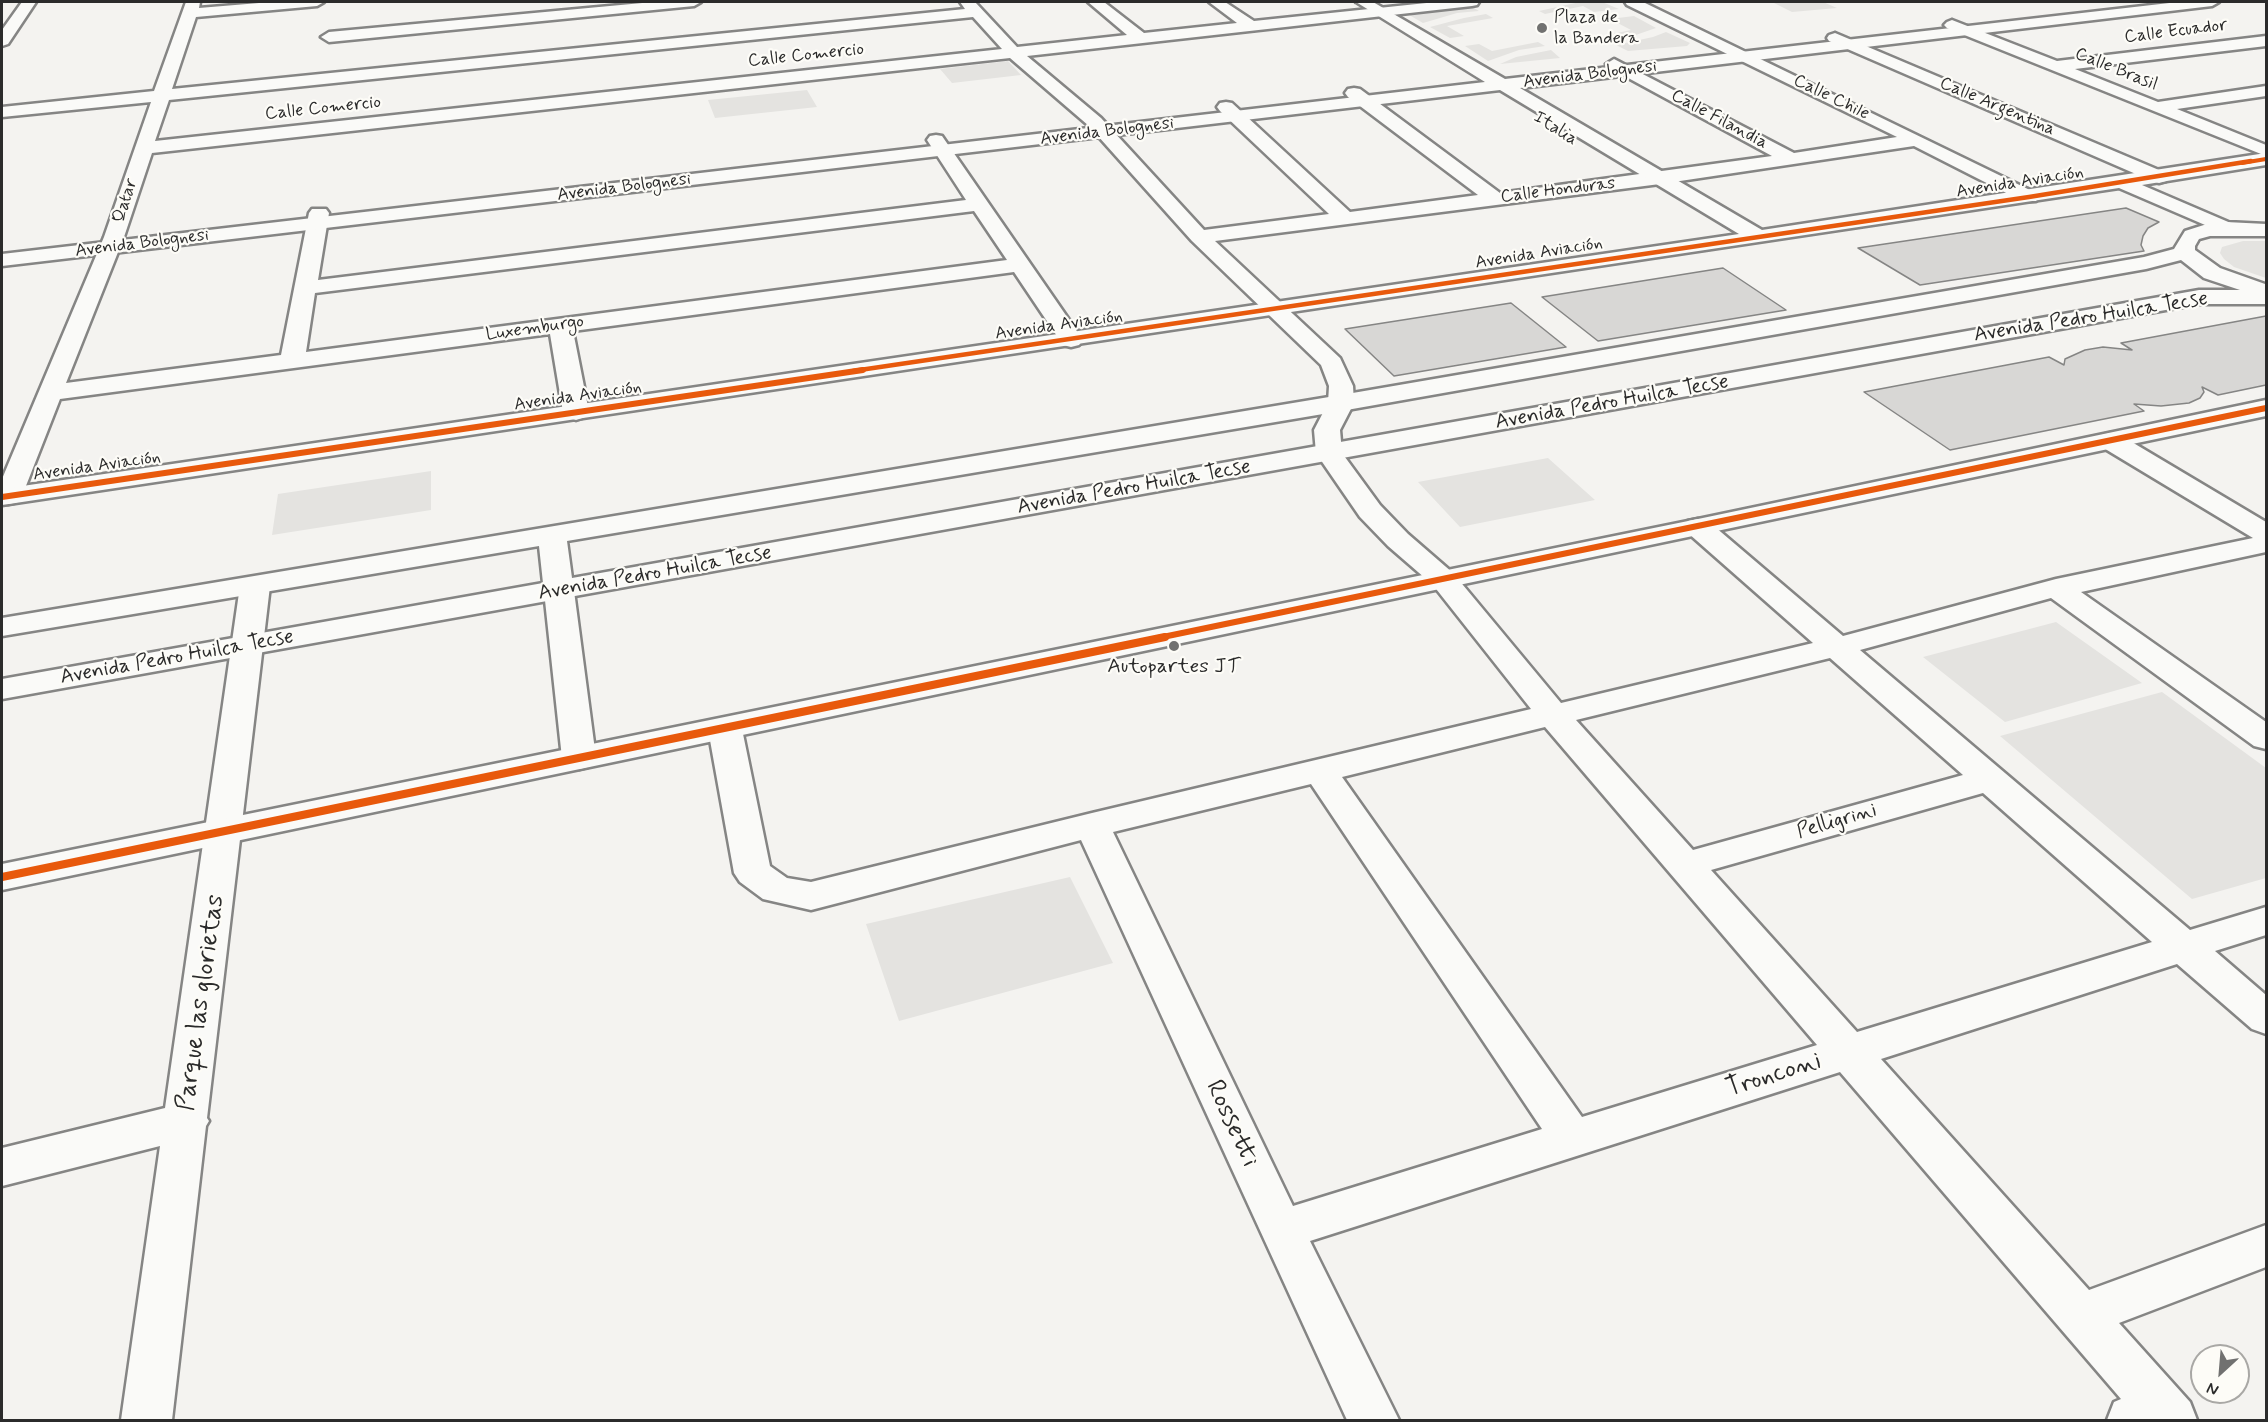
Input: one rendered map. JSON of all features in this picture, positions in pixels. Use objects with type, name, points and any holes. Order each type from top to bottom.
[{"type":"street","points":[[2,41],[29,2]]},
{"type":"street","points":[[191,7],[317,2]]},
{"type":"street","points":[[325,79],[330,31],[441,26],[694,2]]},
{"type":"street","points":[[1095,2],[1141,39]]},
{"type":"street","points":[[1216,2],[1252,27]]},
{"type":"street","name":"Italia","points":[[1343,2],[1369,9],[1734,240]]},
{"type":"street","name":"Calle Comercio","points":[[144,148],[1252,27],[1369,9],[1472,2]]},
{"type":"street","name":"Calle Chile","points":[[1632,2],[1917,140],[2029,198]]},
{"type":"street","name":"Avenida Bolognesi","points":[[1959,28],[2145,2]]},
{"type":"street","name":"Avenida Bolognesi","points":[[2,260],[112,243],[317,218],[1737,53],[2212,2]]},
{"type":"street","name":"Qatar","points":[[4,496],[50,393],[112,243],[191,7]]},
{"type":"street","points":[[2,112],[845,25],[972,7],[1014,53],[1099,127],[1198,237],[1332,363],[1341,386],[1341,403],[1327,430],[1329,453],[1370,511],[1398,540],[1443,579],[1553,715],[2080,1316],[2155,1416]]},
{"type":"street","points":[[833,9],[845,25]]},
{"type":"street","points":[[441,26],[446,66]]},
{"type":"street","name":"Calle Brasil","points":[[1959,28],[2266,151]]},
{"type":"street","name":"Calle Argentina","points":[[1843,41],[2159,177]]},
{"type":"street","name":"Calle Ecuador","points":[[2054,66],[2266,41]]},
{"type":"street","points":[[580,52],[597,99]]},
{"type":"street","name":"Calle Filandia","points":[[1621,67],[1792,159]]},
{"type":"street","points":[[1489,83],[1660,178],[1759,237]]},
{"type":"street","points":[[2156,107],[2266,91]]},
{"type":"street","points":[[1360,97],[1496,199]]},
{"type":"street","points":[[1231,112],[1345,218]]},
{"type":"street","name":"Calle Honduras","points":[[1198,237],[1660,178],[1917,140]]},
{"type":"street","points":[[939,146],[1071,340]]},
{"type":"street","name":"Avenida Aviación","points":[[4,496],[2029,198],[2266,159]]},
{"type":"street","points":[[2120,182],[2226,228],[2266,230]]},
{"type":"street","points":[[2087,187],[2189,244],[2195,262],[2212,273],[2266,292]]},
{"type":"street","points":[[305,288],[979,204]]},
{"type":"street","points":[[292,361],[317,218]]},
{"type":"street","name":"Avenida Pedro Huilca Tecse","points":[[2,627],[1341,403],[2134,265],[2226,228]]},
{"type":"street","name":"Avenida Bolognesi","points":[[2,250],[112,243]]},
{"type":"street","name":"Luxemburgo","points":[[50,393],[1020,265]]},
{"type":"street","name":"Avenida Pedro Huilca Tecse","points":[[2,689],[2199,297],[2266,297]]},
{"type":"street","points":[[560,326],[576,412]]},
{"type":"street","points":[[2,877],[2266,408]]},
{"type":"street","points":[[2111,441],[2266,534]]},
{"type":"street","points":[[1698,527],[2266,1018]]},
{"type":"street","points":[[552,535],[579,758]]},
{"type":"street","points":[[725,729],[753,873],[776,890],[810,896],[1092,825],[1837,647],[2056,588],[2266,544]]},
{"type":"street","name":"Parque las glorietas","points":[[146,1420],[225,830],[255,585]]},
{"type":"street","points":[[2056,588],[2266,738]]},
{"type":"street","points":[[2234,714],[2266,705]]},
{"type":"street","points":[[1320,771],[1573,1139]]},
{"type":"street","name":"Pelligrini","points":[[1685,865],[1990,779]]},
{"type":"street","name":"Rossetti","points":[[1092,825],[1281,1230],[1373,1420]]},
{"type":"street","name":"Tronconi","points":[[1281,1230],[2266,921]]},
{"type":"street","points":[[2,1167],[187,1121]]},
{"type":"street","points":[[2080,1316],[2266,1246]]},
{"type":"shaded area","points":[[1580,2],[1602,2],[1619,9],[1594,12],[1583,6],[1545,14],[1539,11]]},
{"type":"shaded area","points":[[1772,2],[1823,2],[1837,8],[1792,12]]},
{"type":"shaded area","points":[[1467,4],[1479,11],[1457,13],[1423,23],[1404,12]]},
{"type":"shaded area","points":[[1486,14],[1493,18],[1447,26],[1464,36],[1450,38],[1430,27],[1464,18]]},
{"type":"shaded area","points":[[1634,16],[1656,28],[1624,39],[1601,42],[1594,38],[1631,30],[1610,19]]},
{"type":"shaded area","points":[[1666,32],[1690,43],[1687,46],[1628,51],[1616,45],[1653,37]]},
{"type":"shaded area","points":[[1538,42],[1545,46],[1519,50],[1488,61],[1465,46],[1479,44],[1492,51]]},
{"type":"shaded area","points":[[1551,50],[1560,58],[1500,64],[1516,57]]},
{"type":"shaded area","points":[[1008,61],[1021,75],[952,83],[940,69]]},
{"type":"shaded area","points":[[807,90],[817,107],[715,118],[708,100]]},
{"type":"shaded area","points":[[2243,241],[2266,241],[2266,278],[2234,267],[2220,253],[2222,247]]},
{"type":"shaded area","points":[[1548,458],[1595,500],[1460,527],[1418,482]]},
{"type":"shaded area","points":[[431,471],[431,510],[272,535],[278,494]]},
{"type":"shaded area","points":[[2056,622],[2142,683],[2005,722],[1923,657]]},
{"type":"shaded area","points":[[2162,692],[2266,768],[2266,878],[2192,899],[2000,736]]},
{"type":"shaded area","points":[[1070,877],[1113,963],[899,1021],[866,924]]},
{"type":"building","points":[[2126,208],[2159,222],[2148,228],[2143,236],[2141,245],[2144,251],[1920,285],[1858,248]]},
{"type":"building","points":[[1723,268],[1786,310],[1598,341],[1542,297]]},
{"type":"building","points":[[1511,303],[1566,347],[1394,376],[1345,329]]},
{"type":"building","points":[[2266,316],[2266,385],[2218,395],[2202,387],[2204,392],[2200,398],[2189,403],[2161,406],[2134,404],[2144,411],[1950,450],[1864,392],[2049,357],[2064,365],[2065,359],[2085,350],[2103,347],[2132,350],[2121,343]]},
{"type":"cycle path","points":[[2,497],[2029,197],[2266,159]]},
{"type":"cycle path","points":[[2,877],[2266,408]]},
{"type":"place","name":"Plaza de la Bandera","points":[[1542,28]]},
{"type":"place","name":"Autopartes JT","points":[[1174,646]]}]
